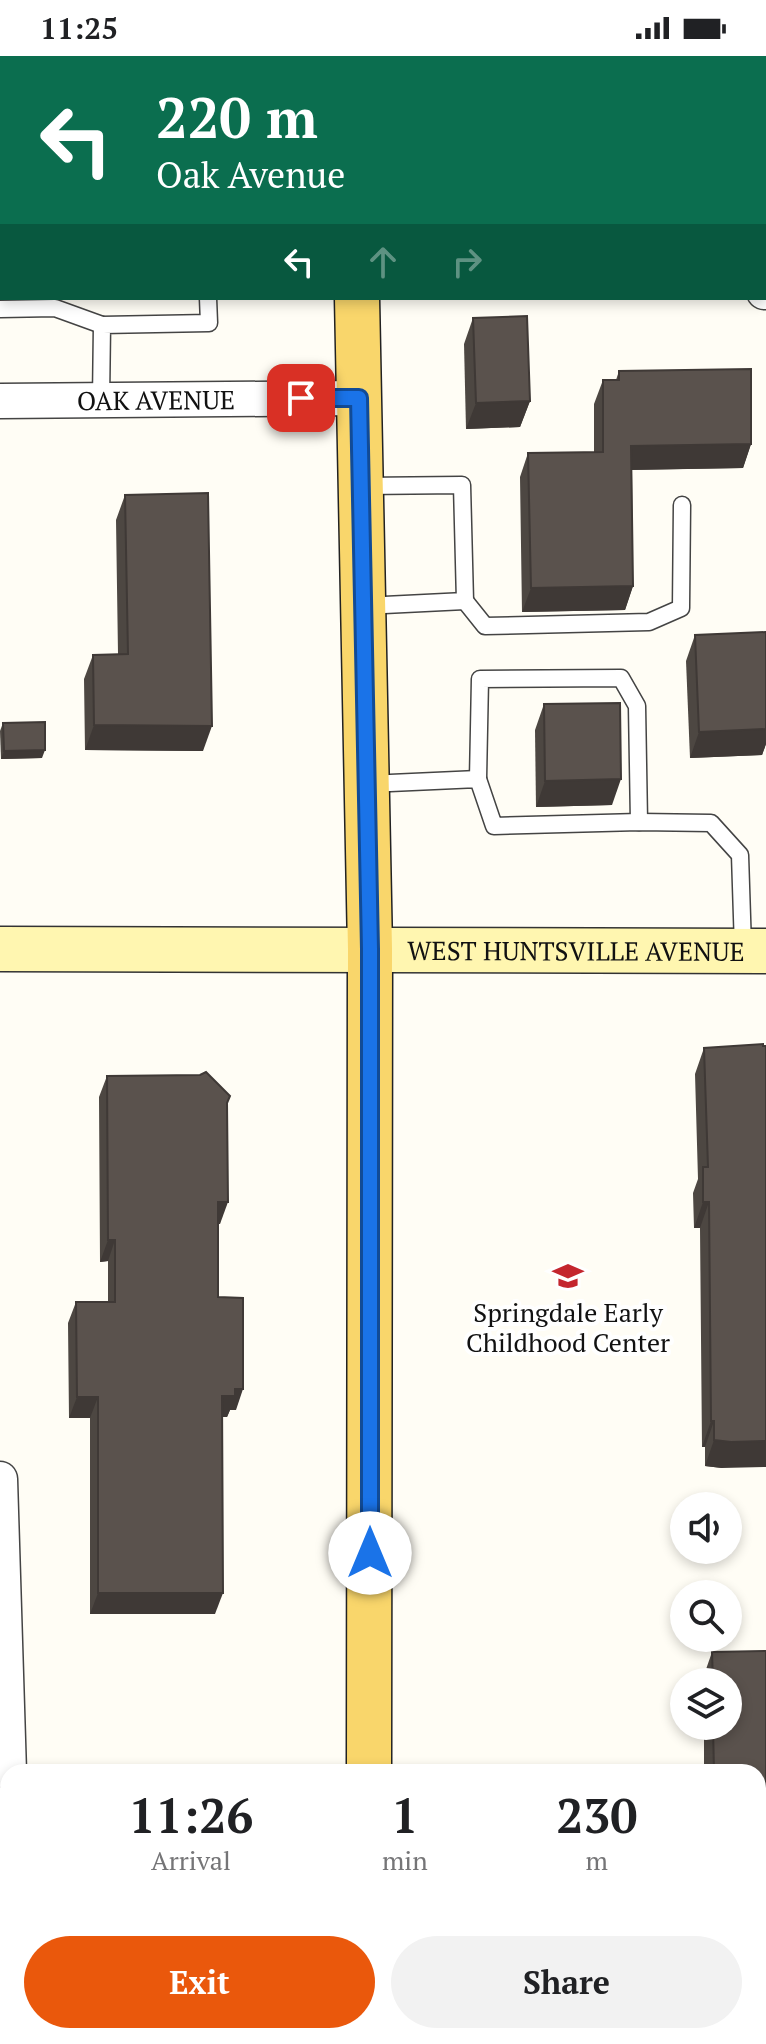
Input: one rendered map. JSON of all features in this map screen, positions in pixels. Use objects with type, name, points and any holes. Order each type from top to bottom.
[{"type":"main road","points":[[357,300],[370,949],[369,1764]]},
{"type":"main road","name":"WEST HUNTSVILLE AVENUE","points":[[0,949],[754,951]]},
{"type":"street","name":"OAK AVENUE","points":[[0,401],[359,398]]},
{"type":"street","points":[[0,1479],[9,1764]]},
{"type":"lane","points":[[0,309],[55,308],[102,325],[209,323],[208,300]]},
{"type":"lane","points":[[101,400],[102,325]]},
{"type":"lane","points":[[360,486],[462,485],[465,601],[485,626],[649,622],[681,608],[682,505]]},
{"type":"lane","points":[[362,606],[465,601]]},
{"type":"lane","points":[[639,822],[637,706],[621,678],[480,679],[478,779],[494,826],[711,823],[740,855],[754,951]]},
{"type":"lane","points":[[367,784],[478,779]]},
{"type":"building","points":[[527,316],[530,401],[476,403],[473,318]]},
{"type":"building","points":[[751,369],[751,444],[631,446],[633,586],[531,588],[528,453],[603,452],[603,380],[619,380],[619,371]]},
{"type":"building","points":[[208,493],[212,726],[94,725],[93,655],[128,654],[125,495]]},
{"type":"building","points":[[766,632],[766,729],[699,732],[695,635]]},
{"type":"building","points":[[620,703],[621,779],[545,781],[544,704]]},
{"type":"building","points":[[45,722],[45,750],[4,751],[3,723]]},
{"type":"building","points":[[766,1046],[766,1441],[731,1442],[714,1440],[714,1421],[711,1421],[709,1202],[703,1202],[703,1167],[708,1167],[704,1048]]},
{"type":"building","points":[[206,1072],[230,1096],[227,1103],[228,1202],[218,1202],[218,1297],[243,1298],[243,1389],[235,1389],[235,1396],[222,1396],[223,1593],[98,1593],[98,1397],[77,1397],[76,1302],[115,1302],[115,1240],[108,1240],[107,1076],[200,1075]]},
{"type":"building","points":[[766,1651],[766,1764],[714,1764],[713,1740],[742,1740],[742,1668],[713,1668],[712,1652]]},
{"type":"place","name":"Springdale Early Childhood Center","points":[[568,1276]]},
{"type":"route","points":[[301,398],[359,398],[370,949],[370,1553]]}]
